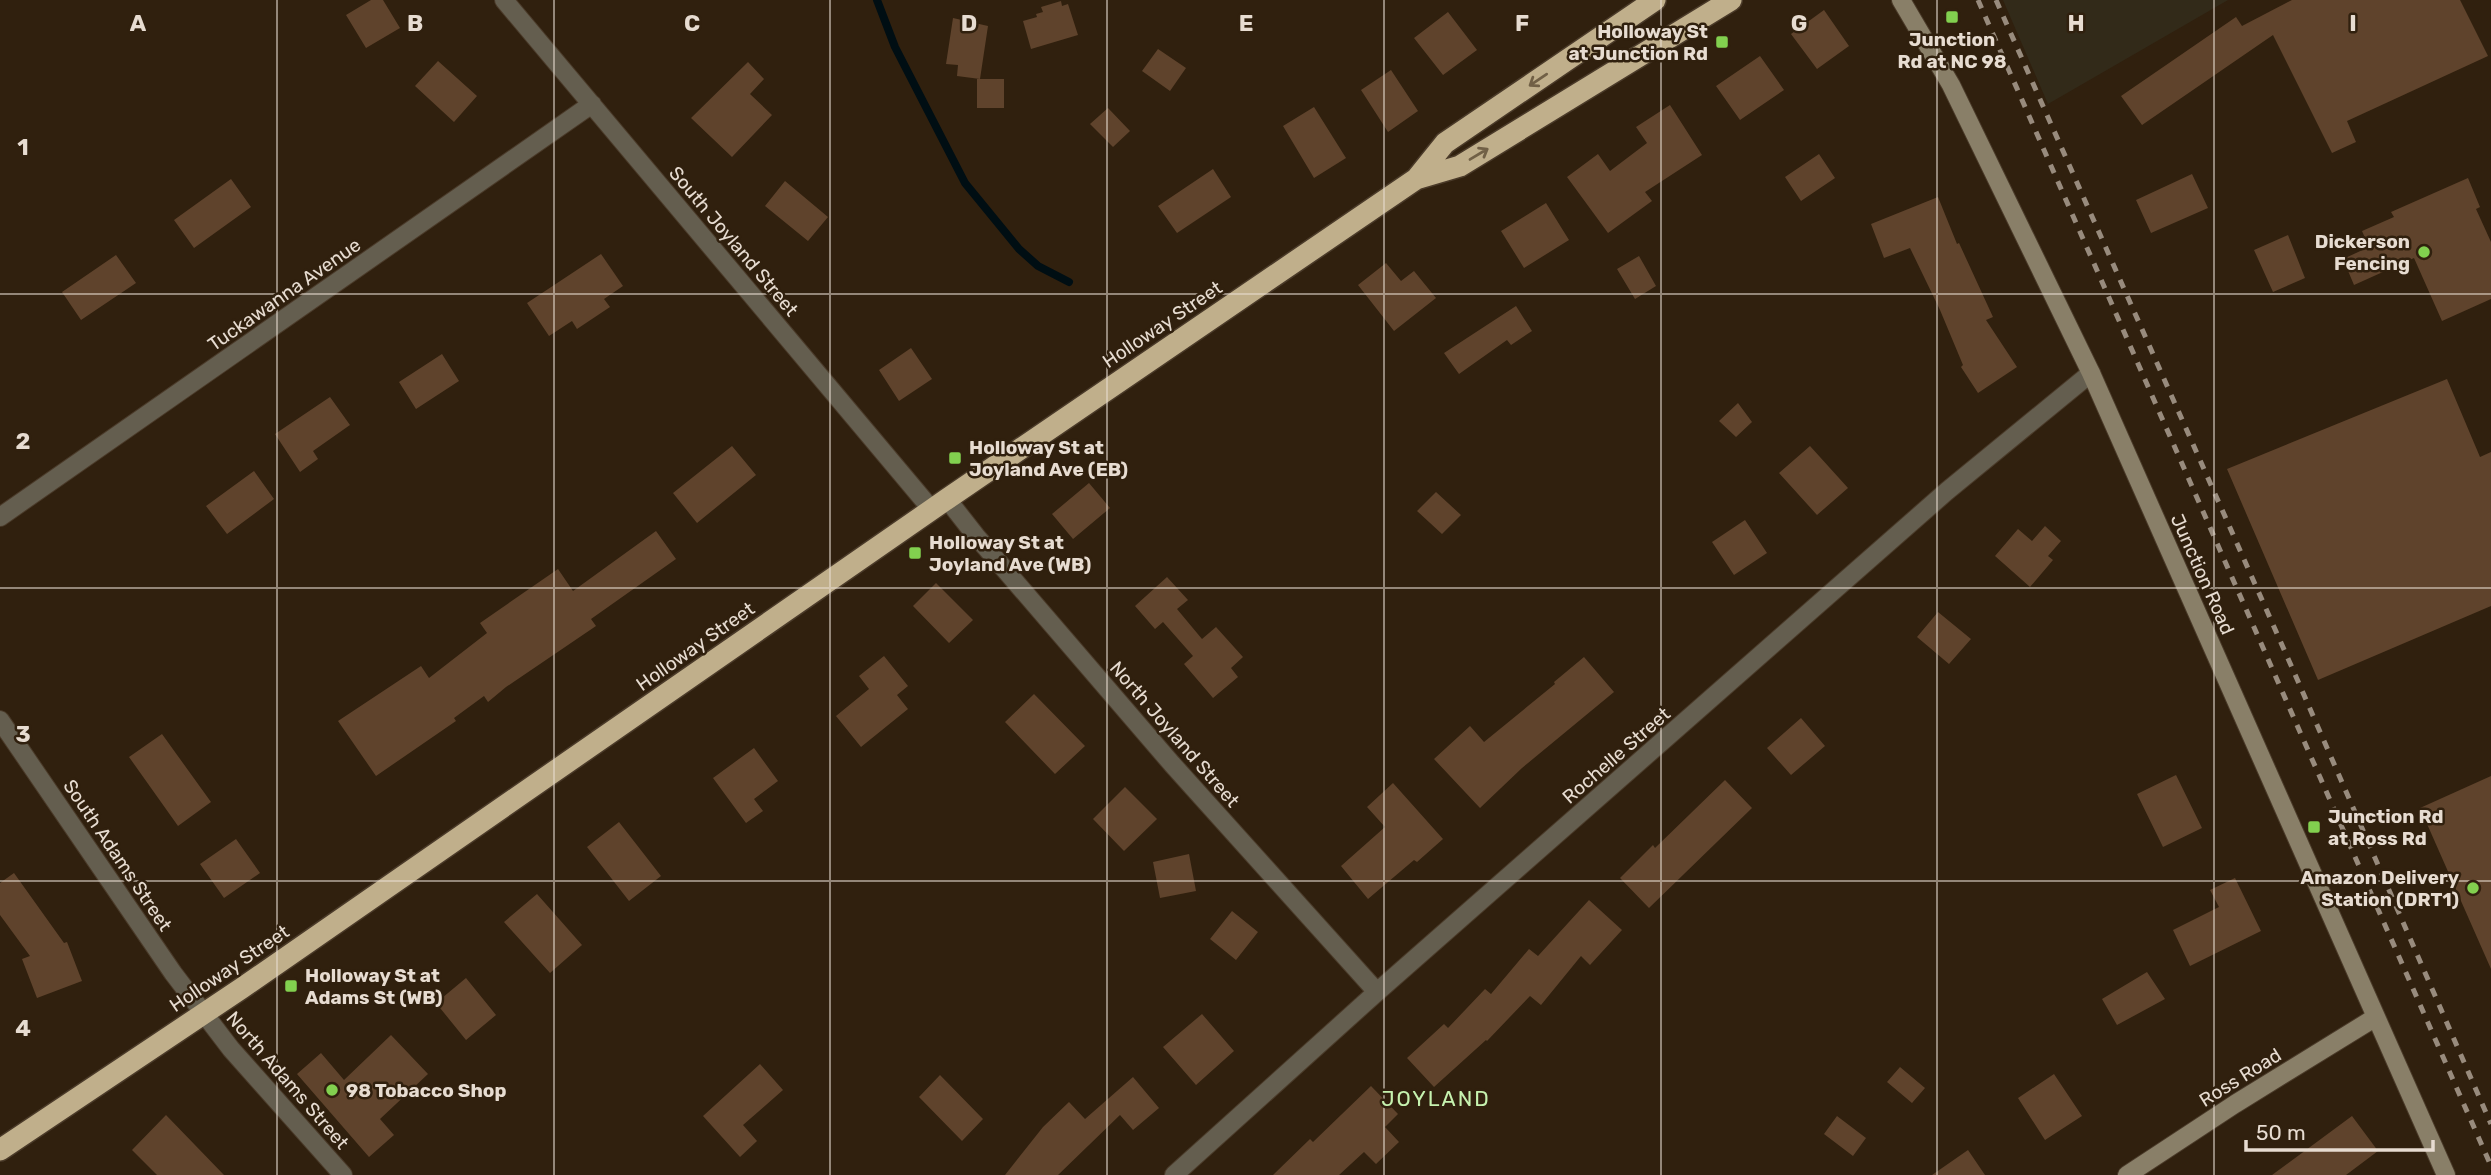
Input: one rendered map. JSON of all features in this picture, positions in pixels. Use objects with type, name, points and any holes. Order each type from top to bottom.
[{"type":"highway","name":"Holloway Street","points":[[0,1150],[1416,179],[1445,143],[1655,0]]},
{"type":"highway","name":"Holloway Street","points":[[1416,179],[1460,166],[1731,0]]},
{"type":"street","name":"South Joyland Street","points":[[504,0],[940,504]]},
{"type":"street","name":"Junction Road","points":[[1901,0],[1951,85],[2091,373],[2446,1175]]},
{"type":"street","name":"Tuckawanna Avenue","points":[[0,517],[592,104]]},
{"type":"street","name":"Rochelle Street","points":[[1174,1175],[1377,992],[1947,491],[2091,373]]},
{"type":"street","name":"North Joyland Street","points":[[940,504],[976,536],[1172,764],[1377,992]]},
{"type":"street","name":"South Adams Street","points":[[0,720],[203,1013]]},
{"type":"street","name":"North Adams Street","points":[[203,1013],[231,1049],[343,1175]]},
{"type":"street","name":"Ross Road","points":[[2127,1175],[2376,1017]]},
{"type":"shaded area","points":[[2003,0],[2228,0],[2048,104]]},
{"type":"building","points":[[371,0],[383,0],[400,28],[366,48],[346,15]]},
{"type":"building","points":[[2292,0],[2460,0],[2488,56],[2347,121],[2356,142],[2332,153],[2273,35],[2142,125],[2121,96],[2236,17],[2242,26]]},
{"type":"building","points":[[1061,1],[1062,6],[1068,4],[1078,35],[1031,49],[1023,21],[1037,17],[1036,14],[1043,12],[1041,7]]},
{"type":"building","points":[[1824,10],[1849,46],[1817,69],[1791,34]]},
{"type":"building","points":[[1448,12],[1477,50],[1443,75],[1414,38]]},
{"type":"building","points":[[953,18],[988,26],[980,79],[957,76],[958,65],[946,64]]},
{"type":"building","points":[[1158,49],[1186,68],[1170,91],[1142,71]]},
{"type":"building","points":[[1760,56],[1784,90],[1740,120],[1716,86]]},
{"type":"building","points":[[438,61],[477,96],[454,122],[415,86]]},
{"type":"building","points":[[748,62],[764,79],[750,94],[772,115],[732,157],[691,118]]},
{"type":"building","points":[[1391,70],[1418,111],[1388,132],[1361,90]]},
{"type":"building","points":[[977,79],[1004,79],[1004,108],[977,108]]},
{"type":"building","points":[[1670,105],[1702,155],[1645,192],[1652,201],[1608,233],[1567,177],[1598,154],[1610,171],[1647,143],[1636,127]]},
{"type":"building","points":[[1314,107],[1346,158],[1314,178],[1283,126]]},
{"type":"building","points":[[1108,108],[1130,131],[1113,147],[1090,124]]},
{"type":"building","points":[[1819,154],[1835,178],[1801,201],[1785,177]]},
{"type":"building","points":[[1213,169],[1231,197],[1177,233],[1158,206]]},
{"type":"building","points":[[2192,174],[2208,208],[2151,233],[2136,200]]},
{"type":"building","name":"Dickerson Fencing","points":[[2468,178],[2480,207],[2476,209],[2491,242],[2491,299],[2442,321],[2414,258],[2354,285],[2343,259],[2369,247],[2362,231],[2394,217],[2391,212]]},
{"type":"building","points":[[231,179],[251,207],[194,248],[174,220]]},
{"type":"building","points":[[785,181],[828,217],[808,241],[765,206]]},
{"type":"building","points":[[1938,197],[1957,244],[1959,243],[1993,317],[1986,320],[2017,367],[1978,393],[1961,367],[1963,365],[1940,310],[1910,248],[1884,258],[1871,224]]},
{"type":"building","points":[[1546,203],[1569,240],[1524,268],[1501,231]]},
{"type":"building","points":[[2288,235],[2305,278],[2273,292],[2254,250]]},
{"type":"building","points":[[601,254],[623,286],[604,299],[610,307],[577,329],[572,321],[549,336],[527,303]]},
{"type":"building","points":[[116,255],[136,283],[81,320],[62,292]]},
{"type":"building","points":[[1639,256],[1656,286],[1635,299],[1617,269]]},
{"type":"building","points":[[1386,263],[1401,281],[1414,271],[1436,298],[1394,331],[1358,285]]},
{"type":"building","points":[[1516,306],[1532,331],[1511,345],[1507,340],[1459,374],[1444,353]]},
{"type":"building","points":[[911,348],[932,379],[899,401],[879,370]]},
{"type":"building","points":[[442,354],[459,381],[416,409],[399,382]]},
{"type":"building","points":[[2447,379],[2480,457],[2491,452],[2491,606],[2318,680],[2227,469]]},
{"type":"building","points":[[330,397],[350,425],[313,451],[318,459],[300,472],[275,434]]},
{"type":"building","points":[[1738,403],[1752,422],[1736,437],[1719,421]]},
{"type":"building","points":[[732,446],[756,475],[697,523],[673,493]]},
{"type":"building","points":[[1810,446],[1848,488],[1817,515],[1779,473]]},
{"type":"building","points":[[254,471],[274,499],[227,534],[206,506]]},
{"type":"building","points":[[1089,483],[1110,508],[1073,539],[1052,514]]},
{"type":"building","points":[[1436,492],[1461,515],[1442,534],[1417,511]]},
{"type":"building","points":[[1745,520],[1767,553],[1734,575],[1712,542]]},
{"type":"building","points":[[2045,526],[2061,541],[2048,556],[2053,560],[2030,587],[1995,556],[2018,529],[2032,541]]},
{"type":"building","points":[[656,531],[676,559],[591,619],[596,626],[488,702],[484,696],[454,718],[456,721],[376,776],[338,721],[421,666],[429,678],[487,633],[480,623],[558,569],[573,591]]},
{"type":"building","points":[[1167,577],[1188,600],[1177,609],[1202,639],[1216,627],[1243,657],[1231,668],[1238,677],[1213,698],[1184,664],[1193,656],[1163,622],[1155,629],[1135,606]]},
{"type":"building","points":[[936,583],[973,620],[949,643],[913,606]]},
{"type":"building","points":[[1938,612],[1971,639],[1949,664],[1917,637]]},
{"type":"building","points":[[884,656],[908,686],[897,695],[908,709],[861,747],[836,716],[869,689],[859,676]]},
{"type":"building","points":[[1584,657],[1614,692],[1522,768],[1480,808],[1434,759],[1470,726],[1484,742]]},
{"type":"building","points":[[1034,694],[1085,746],[1055,774],[1005,722]]},
{"type":"building","points":[[1801,718],[1825,746],[1791,775],[1767,748]]},
{"type":"building","points":[[162,734],[211,802],[178,826],[129,757]]},
{"type":"building","points":[[754,748],[778,781],[754,799],[763,811],[746,823],[713,778]]},
{"type":"building","points":[[2176,775],[2202,828],[2163,847],[2137,794]]},
{"type":"building","name":"Amazon Delivery Station (DRT1)","points":[[2491,776],[2491,969],[2420,808]]},
{"type":"building","points":[[1725,780],[1752,808],[1649,908],[1620,878]]},
{"type":"building","points":[[1393,783],[1443,839],[1368,899],[1341,866],[1385,827],[1367,807]]},
{"type":"building","points":[[1125,787],[1157,819],[1124,851],[1093,819]]},
{"type":"building","points":[[619,822],[661,876],[629,901],[587,847]]},
{"type":"building","points":[[236,839],[260,873],[224,898],[200,864]]},
{"type":"building","points":[[1189,854],[1196,891],[1160,898],[1153,862]]},
{"type":"building","points":[[14,873],[64,943],[67,942],[82,981],[37,998],[22,959],[30,956],[0,915],[0,883]]},
{"type":"building","points":[[2235,878],[2261,931],[2190,966],[2173,930],[2219,907],[2210,890]]},
{"type":"building","points":[[537,894],[582,945],[550,973],[504,922]]},
{"type":"building","points":[[1589,900],[1622,930],[1590,965],[1581,956],[1541,1005],[1530,996],[1487,1041],[1434,1087],[1407,1058],[1444,1024],[1448,1028],[1485,989],[1491,994],[1529,949],[1538,956]]},
{"type":"building","points":[[1232,911],[1258,932],[1236,960],[1210,939]]},
{"type":"building","points":[[2147,972],[2165,999],[2117,1025],[2102,999]]},
{"type":"building","points":[[466,978],[496,1015],[466,1040],[436,1003]]},
{"type":"building","points":[[1202,1014],[1234,1051],[1196,1085],[1163,1047]]},
{"type":"building","points":[[391,1035],[428,1074],[380,1119],[394,1135],[369,1157],[297,1074],[321,1053],[344,1080]]},
{"type":"building","points":[[760,1064],[783,1090],[743,1125],[757,1141],[740,1157],[703,1116]]},
{"type":"building","points":[[1900,1067],[1925,1088],[1912,1103],[1887,1082]]},
{"type":"building","points":[[2054,1074],[2082,1116],[2045,1140],[2018,1098]]},
{"type":"building","points":[[940,1075],[983,1119],[962,1141],[919,1097]]},
{"type":"building","points":[[1133,1077],[1159,1108],[1133,1130],[1120,1115],[1058,1175],[1005,1175],[1043,1127],[1069,1102],[1085,1119]]},
{"type":"building","points":[[1371,1086],[1398,1114],[1385,1127],[1399,1142],[1376,1164],[1364,1152],[1339,1175],[1273,1175],[1310,1139],[1313,1142]]},
{"type":"building","points":[[166,1115],[224,1175],[157,1175],[132,1150]]},
{"type":"building","points":[[1837,1116],[1866,1138],[1853,1156],[1824,1134]]},
{"type":"building","points":[[2352,1116],[2378,1151],[2346,1175],[2272,1175]]},
{"type":"building","points":[[1968,1150],[1985,1175],[1932,1175]]},
{"type":"waterway","points":[[877,0],[895,47],[965,183],[1019,249],[1038,266],[1069,282]]},
{"type":"railway","points":[[1978,0],[2491,1166]]},
{"type":"railway","points":[[1996,0],[2491,1124]]},
{"type":"place","name":"Junction Rd at NC 98","points":[[1952,17]]},
{"type":"place","name":"Holloway St at Junction Rd","points":[[1722,42]]},
{"type":"place","name":"Dickerson Fencing","points":[[2424,252]]},
{"type":"place","name":"Holloway St at Joyland Ave (EB)","points":[[955,458]]},
{"type":"place","name":"Holloway St at Joyland Ave (WB)","points":[[915,553]]},
{"type":"place","name":"Junction Rd at Ross Rd","points":[[2314,827]]},
{"type":"place","name":"Amazon Delivery Station (DRT1)","points":[[2473,888]]},
{"type":"place","name":"Holloway St at Adams St (WB)","points":[[291,986]]},
{"type":"place","name":"98 Tobacco Shop","points":[[332,1090]]},
{"type":"district","name":"JOYLAND","points":[[1436,1099]]}]
